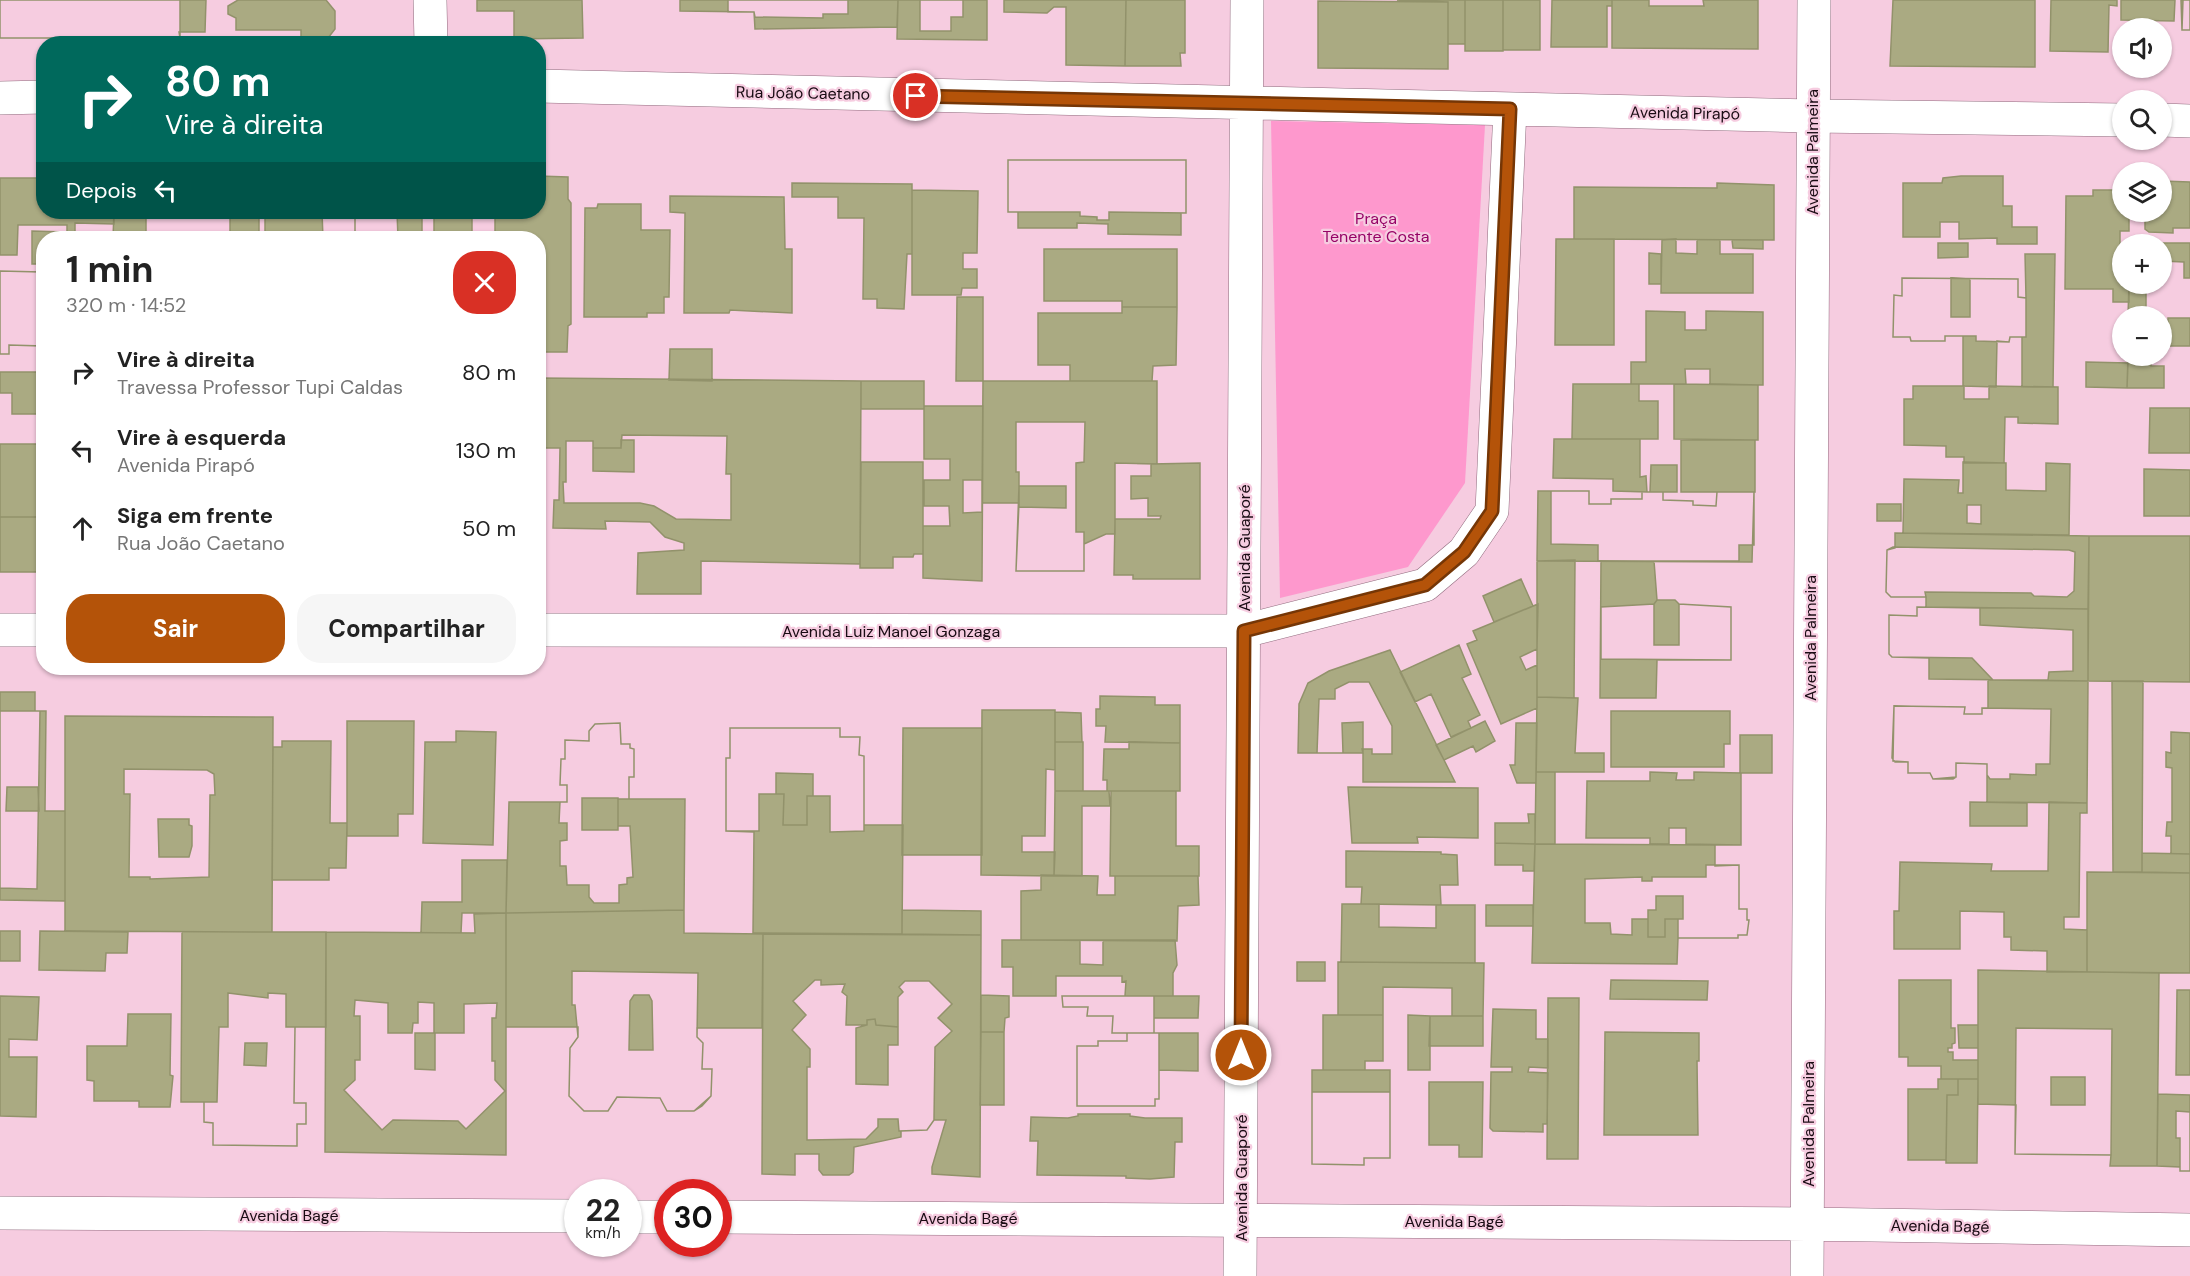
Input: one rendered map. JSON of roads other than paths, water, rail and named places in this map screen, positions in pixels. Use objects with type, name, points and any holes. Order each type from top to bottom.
[{"type":"street","points":[[430,0],[431,36]]},
{"type":"street","name":"Avenida Guaporé","points":[[1240,1276],[1247,0]]},
{"type":"street","name":"Avenida Palmeira","points":[[1807,1276],[1814,0]]},
{"type":"street","name":"Rua João Caetano","points":[[546,86],[1247,104]]},
{"type":"street","points":[[0,98],[36,97]]},
{"type":"street","name":"Avenida Pirapó","points":[[1247,104],[2112,120]]},
{"type":"street","name":"Avenida Luiz Manoel Gonzaga","points":[[546,630],[1244,631],[1425,585],[1464,552],[1492,511],[1510,109]]},
{"type":"street","points":[[2172,120],[2190,121]]},
{"type":"street","points":[[0,630],[36,630]]},
{"type":"street","name":"Avenida Bagé","points":[[0,1213],[564,1216]]},
{"type":"street","name":"Avenida Bagé","points":[[732,1217],[1807,1224],[2190,1230]]},
{"type":"park label","name":"Praça Tenente Costa","points":[[1376,227]]}]
